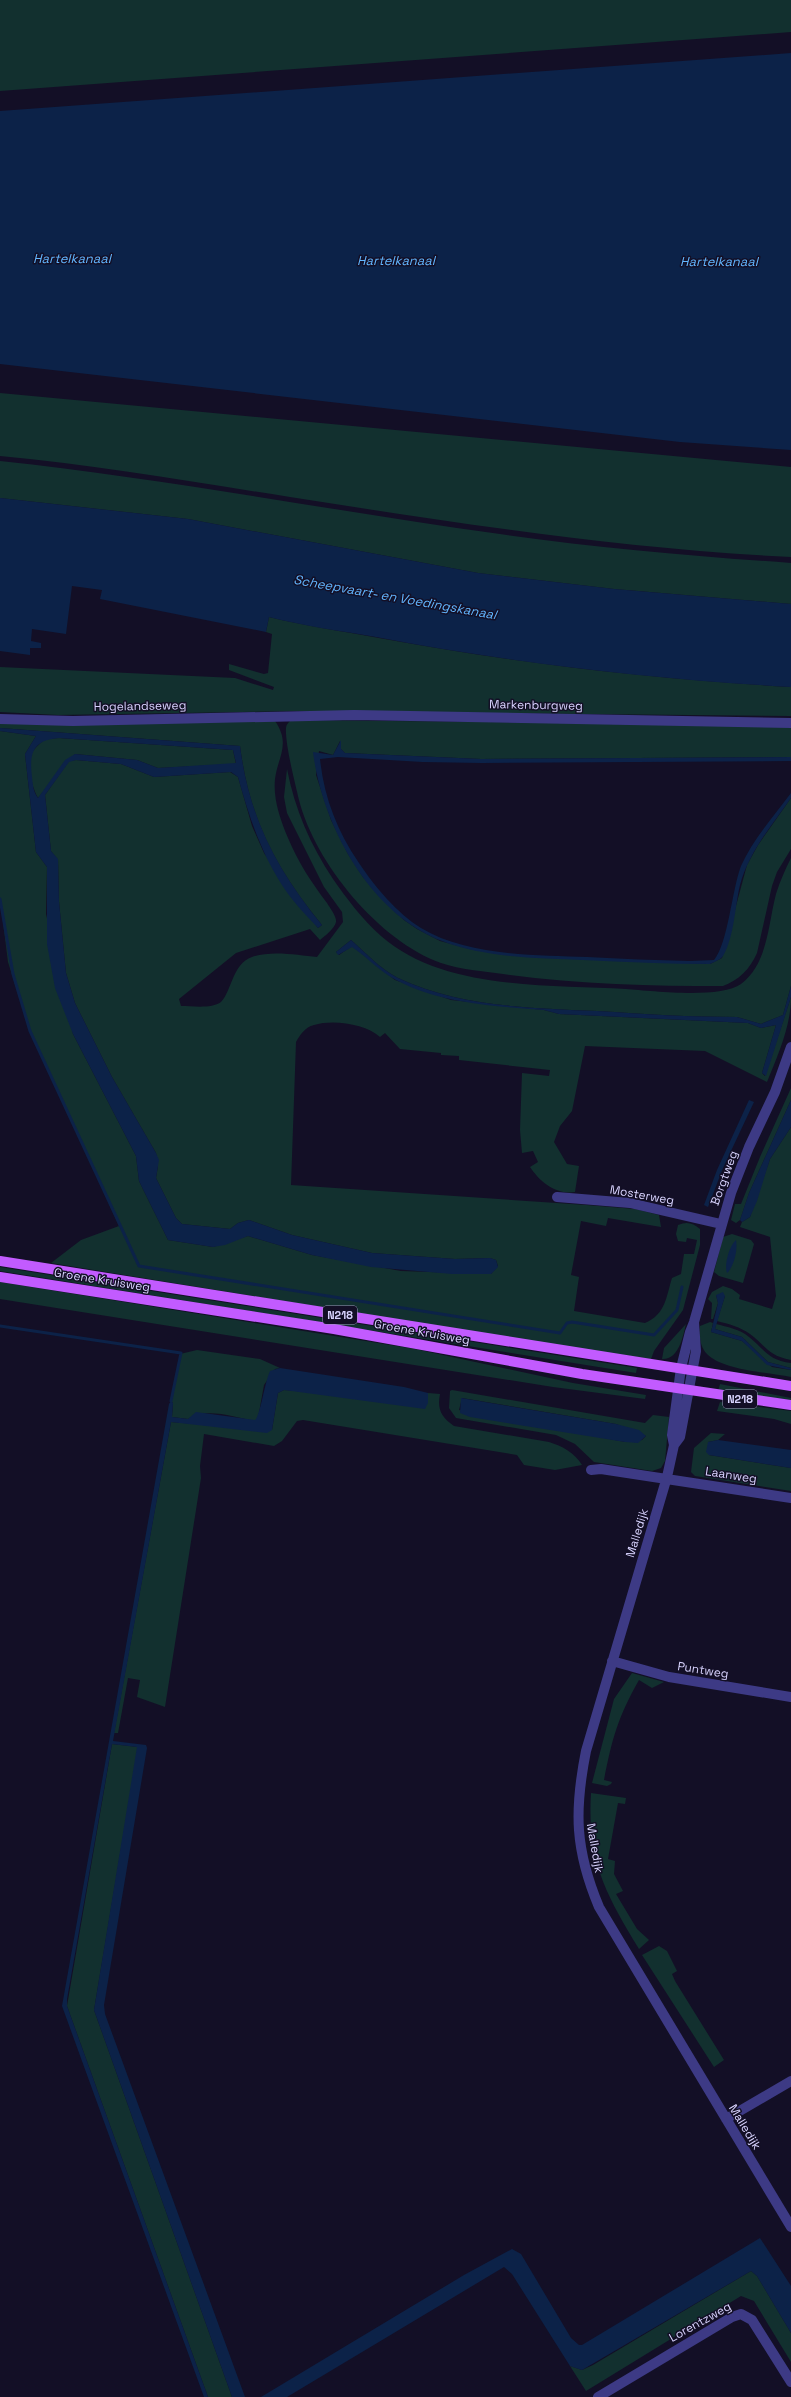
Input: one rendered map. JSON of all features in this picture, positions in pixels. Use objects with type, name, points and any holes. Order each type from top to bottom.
[{"type":"main road","name":"Groene Kruisweg","points":[[0,1261],[791,1386]]},
{"type":"main road","name":"Groene Kruisweg","points":[[0,1276],[334,1330],[689,1392],[791,1405]]},
{"type":"street","name":"Hogelandseweg","points":[[0,719],[73,721],[281,716]]},
{"type":"street","name":"Markenburgweg","points":[[281,716],[791,722]]},
{"type":"street","name":"Borgtweg","points":[[678,1390],[681,1368],[690,1332],[733,1186],[749,1147],[775,1092],[791,1047]]},
{"type":"street","name":"Mosterweg","points":[[557,1197],[630,1203],[721,1224]]},
{"type":"street","name":"Borgtweg","points":[[689,1392],[696,1351],[694,1322]]},
{"type":"street","name":"Malledijk","points":[[678,1390],[672,1435],[674,1445],[668,1477],[586,1751],[579,1787],[577,1818],[586,1877],[599,1907],[791,2227]]},
{"type":"street","name":"Malledijk","points":[[674,1445],[680,1437],[689,1392]]},
{"type":"street","points":[[591,1470],[601,1469],[668,1477]]},
{"type":"street","name":"Laanweg","points":[[668,1477],[791,1498]]},
{"type":"street","name":"Puntweg","points":[[612,1661],[669,1677],[791,1697]]},
{"type":"street","points":[[726,2120],[791,2080]]},
{"type":"street","name":"Lorentzweg","points":[[598,2397],[732,2317],[741,2314],[752,2320],[791,2382]]},
{"type":"green space","points":[[0,0],[791,0],[791,32],[0,91]]},
{"type":"green space","points":[[0,393],[791,467],[791,557],[665,548],[539,534],[109,469],[0,456]]},
{"type":"green space","points":[[0,461],[63,468],[188,486],[536,539],[646,551],[791,563],[791,604],[614,589],[478,573],[188,519],[0,498]]},
{"type":"green space","points":[[269,617],[310,626],[430,647],[584,669],[739,684],[791,687],[791,716],[296,711],[58,715],[0,712],[0,667],[235,678],[273,690],[274,687],[229,670],[229,664],[264,674],[268,673],[272,634],[266,632]]},
{"type":"green space","points":[[0,721],[275,721],[280,729],[283,743],[275,779],[275,794],[280,816],[296,855],[310,880],[333,912],[336,922],[332,929],[320,940],[310,929],[236,953],[179,999],[181,1006],[212,1006],[221,1002],[225,997],[240,965],[245,960],[252,957],[276,953],[317,957],[343,922],[342,912],[324,887],[287,813],[284,797],[287,769],[294,799],[310,840],[333,879],[361,916],[381,936],[406,954],[434,966],[465,975],[497,981],[530,985],[686,993],[703,993],[731,989],[741,984],[750,976],[757,966],[766,943],[776,894],[791,858],[791,986],[783,1015],[761,1024],[737,1017],[547,1009],[470,1000],[421,988],[398,978],[379,965],[351,940],[336,952],[339,955],[352,946],[395,980],[451,1000],[544,1010],[559,1014],[748,1023],[761,1028],[776,1025],[762,1073],[765,1076],[791,997],[789,1019],[786,1030],[767,1082],[705,1051],[585,1046],[572,1111],[560,1126],[554,1142],[567,1164],[579,1166],[575,1192],[561,1191],[549,1186],[534,1173],[530,1167],[538,1162],[533,1151],[522,1153],[520,1130],[522,1073],[549,1076],[550,1070],[459,1060],[459,1056],[400,1049],[385,1033],[380,1037],[358,1026],[340,1023],[322,1023],[311,1026],[303,1032],[296,1042],[291,1185],[586,1205],[635,1209],[659,1215],[661,1227],[608,1218],[606,1226],[581,1221],[571,1275],[579,1277],[574,1311],[645,1323],[657,1315],[661,1310],[672,1278],[681,1274],[684,1254],[694,1254],[697,1240],[687,1238],[686,1242],[678,1241],[676,1234],[678,1225],[690,1223],[700,1229],[700,1245],[683,1310],[654,1351],[651,1359],[534,1342],[51,1263],[81,1240],[119,1226],[27,1023],[8,962],[0,899],[0,731],[36,736],[25,754],[36,852],[47,867],[46,914],[73,1034],[136,1156],[139,1181],[168,1240],[213,1247],[248,1236],[312,1255],[401,1271],[491,1274],[498,1266],[496,1260],[490,1258],[455,1259],[372,1253],[292,1235],[249,1220],[238,1223],[230,1229],[182,1224],[176,1218],[156,1178],[158,1166],[156,1153],[112,1077],[75,1003],[66,973],[59,902],[58,860],[51,851],[45,795],[69,761],[76,760],[121,764],[154,777],[230,772],[238,777],[252,826],[264,853],[318,928],[322,925],[291,884],[267,842],[250,796],[240,746],[0,728]]},
{"type":"green space","points":[[290,721],[791,725],[791,757],[481,759],[345,753],[341,749],[340,741],[333,755],[319,751],[316,775],[331,820],[348,854],[363,877],[385,902],[404,920],[417,929],[440,941],[470,949],[522,956],[710,964],[722,958],[747,865],[758,845],[791,798],[791,849],[777,872],[772,886],[757,953],[754,959],[739,977],[723,986],[668,986],[558,980],[464,969],[441,963],[418,952],[395,937],[373,918],[353,897],[319,849],[307,824],[299,800],[286,735],[286,726],[288,723]]},
{"type":"green space","points":[[59,738],[233,750],[236,764],[158,768],[137,760],[75,754],[38,798],[30,776],[30,758],[34,749],[45,739]]},
{"type":"green space","points":[[791,1088],[791,1100],[749,1193],[740,1220],[736,1223],[731,1220],[735,1204],[741,1204]]},
{"type":"green space","points":[[791,1127],[791,1360],[772,1353],[742,1329],[717,1321],[725,1296],[716,1295],[718,1303],[713,1319],[711,1319],[712,1303],[708,1299],[712,1292],[723,1286],[732,1289],[740,1295],[739,1299],[772,1309],[776,1296],[770,1237],[740,1227],[742,1222],[750,1217],[770,1159]]},
{"type":"green space","points":[[732,1234],[751,1240],[754,1244],[743,1283],[719,1276],[714,1272],[723,1237]]},
{"type":"green space","points":[[0,1267],[637,1368],[636,1373],[0,1271]]},
{"type":"green space","points":[[0,1282],[415,1349],[573,1383],[646,1395],[645,1399],[553,1387],[0,1299]]},
{"type":"green space","points":[[710,1322],[713,1323],[711,1332],[742,1341],[772,1367],[791,1370],[791,1377],[736,1368],[708,1355],[703,1349],[700,1338],[700,1326]]},
{"type":"green space","points":[[686,1324],[682,1341],[676,1352],[668,1358],[662,1359],[664,1348]]},
{"type":"green space","points":[[716,1324],[742,1332],[767,1354],[777,1360],[791,1363],[791,1368],[768,1362],[742,1337],[715,1329]]},
{"type":"green space","points":[[197,1350],[260,1359],[280,1368],[275,1369],[264,1385],[258,1418],[255,1421],[212,1413],[195,1415],[188,1419],[172,1417],[173,1403],[171,1401],[180,1354]]},
{"type":"green space","points":[[720,1384],[791,1398],[791,1400],[718,1391]]},
{"type":"green space","points":[[284,1390],[428,1402],[428,1393],[440,1394],[439,1404],[441,1412],[443,1416],[454,1426],[549,1442],[568,1450],[582,1465],[555,1470],[524,1465],[517,1455],[303,1420],[297,1421],[282,1441],[274,1446],[204,1434],[200,1466],[201,1478],[165,1707],[137,1697],[140,1680],[128,1678],[118,1733],[114,1733],[171,1422],[272,1430],[278,1393]]},
{"type":"green space","points":[[452,1390],[645,1423],[653,1415],[669,1417],[665,1461],[661,1468],[652,1471],[594,1462],[575,1444],[556,1435],[456,1418],[449,1408],[450,1391]],"holes":[[[462,1398],[616,1424],[646,1436],[642,1440],[625,1442],[459,1410]]]},
{"type":"green space","points":[[720,1402],[791,1411],[791,1424],[774,1419],[717,1411]]},
{"type":"green space","points":[[711,1433],[725,1434],[718,1440],[708,1442],[709,1455],[791,1468],[791,1491],[695,1476],[691,1472],[694,1448]]},
{"type":"green space","points":[[632,1673],[664,1682],[652,1688],[639,1680],[626,1705],[613,1740],[604,1780],[612,1782],[607,1786],[592,1783],[614,1699]]},
{"type":"green space","points":[[112,1744],[138,1747],[94,2010],[232,2397],[208,2397],[67,2006]]},
{"type":"green space","points":[[591,1793],[626,1798],[625,1804],[618,1803],[608,1859],[615,1861],[614,1874],[623,1891],[616,1894],[637,1929],[649,1940],[639,1949],[608,1893],[595,1857],[592,1838]]},
{"type":"green space","points":[[659,1946],[667,1951],[677,1971],[672,1974],[675,1981],[724,2060],[714,2067],[642,1955]]},
{"type":"green space","points":[[751,2271],[757,2276],[791,2333],[791,2362],[754,2301],[741,2296],[586,2391],[570,2366],[582,2370],[593,2365]]},
{"type":"water","name":"Hartelkanaal","points":[[791,53],[791,450],[680,442],[0,364],[0,111]]},
{"type":"water","name":"Scheepvaart- en Voedingskanaal","points":[[0,498],[188,519],[478,573],[614,589],[791,604],[791,687],[635,675],[583,669],[479,655],[309,626],[269,617],[266,632],[100,599],[102,590],[72,586],[66,634],[32,629],[31,641],[41,643],[41,648],[30,648],[30,655],[0,651]]},
{"type":"water","points":[[0,728],[240,746],[250,797],[268,842],[291,884],[322,925],[318,928],[293,901],[277,878],[257,836],[238,777],[231,772],[154,777],[121,764],[76,760],[69,762],[45,795],[51,851],[58,859],[59,902],[66,973],[75,1003],[112,1077],[156,1153],[159,1160],[156,1178],[176,1218],[182,1224],[230,1229],[238,1223],[249,1220],[292,1235],[372,1253],[455,1259],[490,1258],[496,1260],[498,1267],[491,1274],[452,1274],[371,1267],[312,1255],[248,1236],[225,1245],[213,1247],[168,1240],[139,1181],[136,1156],[73,1034],[55,988],[47,944],[47,867],[36,852],[25,754],[36,736],[0,731]],"holes":[[[59,738],[233,750],[236,763],[158,768],[137,760],[75,754],[65,760],[38,798],[33,785],[31,769],[32,755],[38,745],[50,739]]]},
{"type":"water","points":[[341,740],[341,749],[345,753],[481,759],[791,757],[791,761],[482,763],[423,762],[338,757],[320,759],[328,800],[344,839],[359,863],[387,899],[412,922],[439,937],[480,949],[502,952],[546,956],[690,961],[714,960],[723,942],[741,866],[751,846],[791,793],[791,798],[762,839],[749,861],[740,885],[730,940],[723,956],[717,961],[710,964],[662,963],[530,958],[494,954],[459,947],[442,941],[416,928],[393,910],[372,889],[354,864],[339,837],[327,809],[318,780],[313,752],[333,755]]},
{"type":"water","points":[[351,940],[379,965],[398,978],[421,988],[446,995],[496,1004],[547,1009],[737,1017],[761,1024],[783,1015],[791,986],[791,997],[766,1076],[762,1073],[776,1025],[761,1028],[748,1023],[559,1014],[544,1010],[487,1005],[450,999],[414,988],[396,980],[352,947],[338,955],[336,952]]},
{"type":"water","points":[[749,1100],[754,1102],[723,1168],[708,1207],[704,1205],[717,1170]]},
{"type":"water","points":[[791,1100],[791,1127],[770,1159],[757,1201],[750,1217],[742,1222],[740,1220],[749,1193]]},
{"type":"water","points":[[736,1240],[735,1258],[732,1267],[727,1273],[726,1265],[728,1256],[733,1243]]},
{"type":"water","points":[[723,1292],[725,1296],[715,1329],[742,1337],[768,1362],[791,1368],[791,1370],[767,1365],[742,1341],[711,1332],[718,1303],[716,1295]]},
{"type":"water","points":[[280,1368],[404,1387],[428,1393],[428,1403],[425,1409],[284,1390],[278,1393],[272,1430],[267,1433],[171,1422],[113,1741],[146,1745],[147,1748],[104,2005],[105,2014],[245,2397],[232,2397],[94,2010],[137,1747],[112,1744],[67,1999],[67,2006],[208,2397],[204,2397],[62,2006],[169,1404],[171,1401],[173,1403],[172,1417],[188,1419],[196,1412],[255,1420],[259,1412],[270,1371]]},
{"type":"water","points":[[461,1398],[616,1424],[639,1430],[646,1436],[638,1443],[625,1442],[470,1417],[460,1413]]},
{"type":"water","points":[[718,1440],[791,1450],[791,1468],[709,1455],[706,1452],[708,1442]]},
{"type":"water","points":[[760,2238],[791,2286],[791,2333],[757,2276],[751,2271],[582,2370],[570,2366],[512,2274],[504,2267],[287,2397],[261,2397],[464,2275],[512,2249],[521,2254],[571,2338],[579,2345],[582,2345]]},
{"type":"waterway","points":[[0,899],[13,974],[30,1031],[139,1266],[560,1333],[567,1323],[572,1322],[654,1335],[677,1310],[682,1287]]},
{"type":"waterway","points":[[0,1326],[181,1353],[171,1401]]}]
